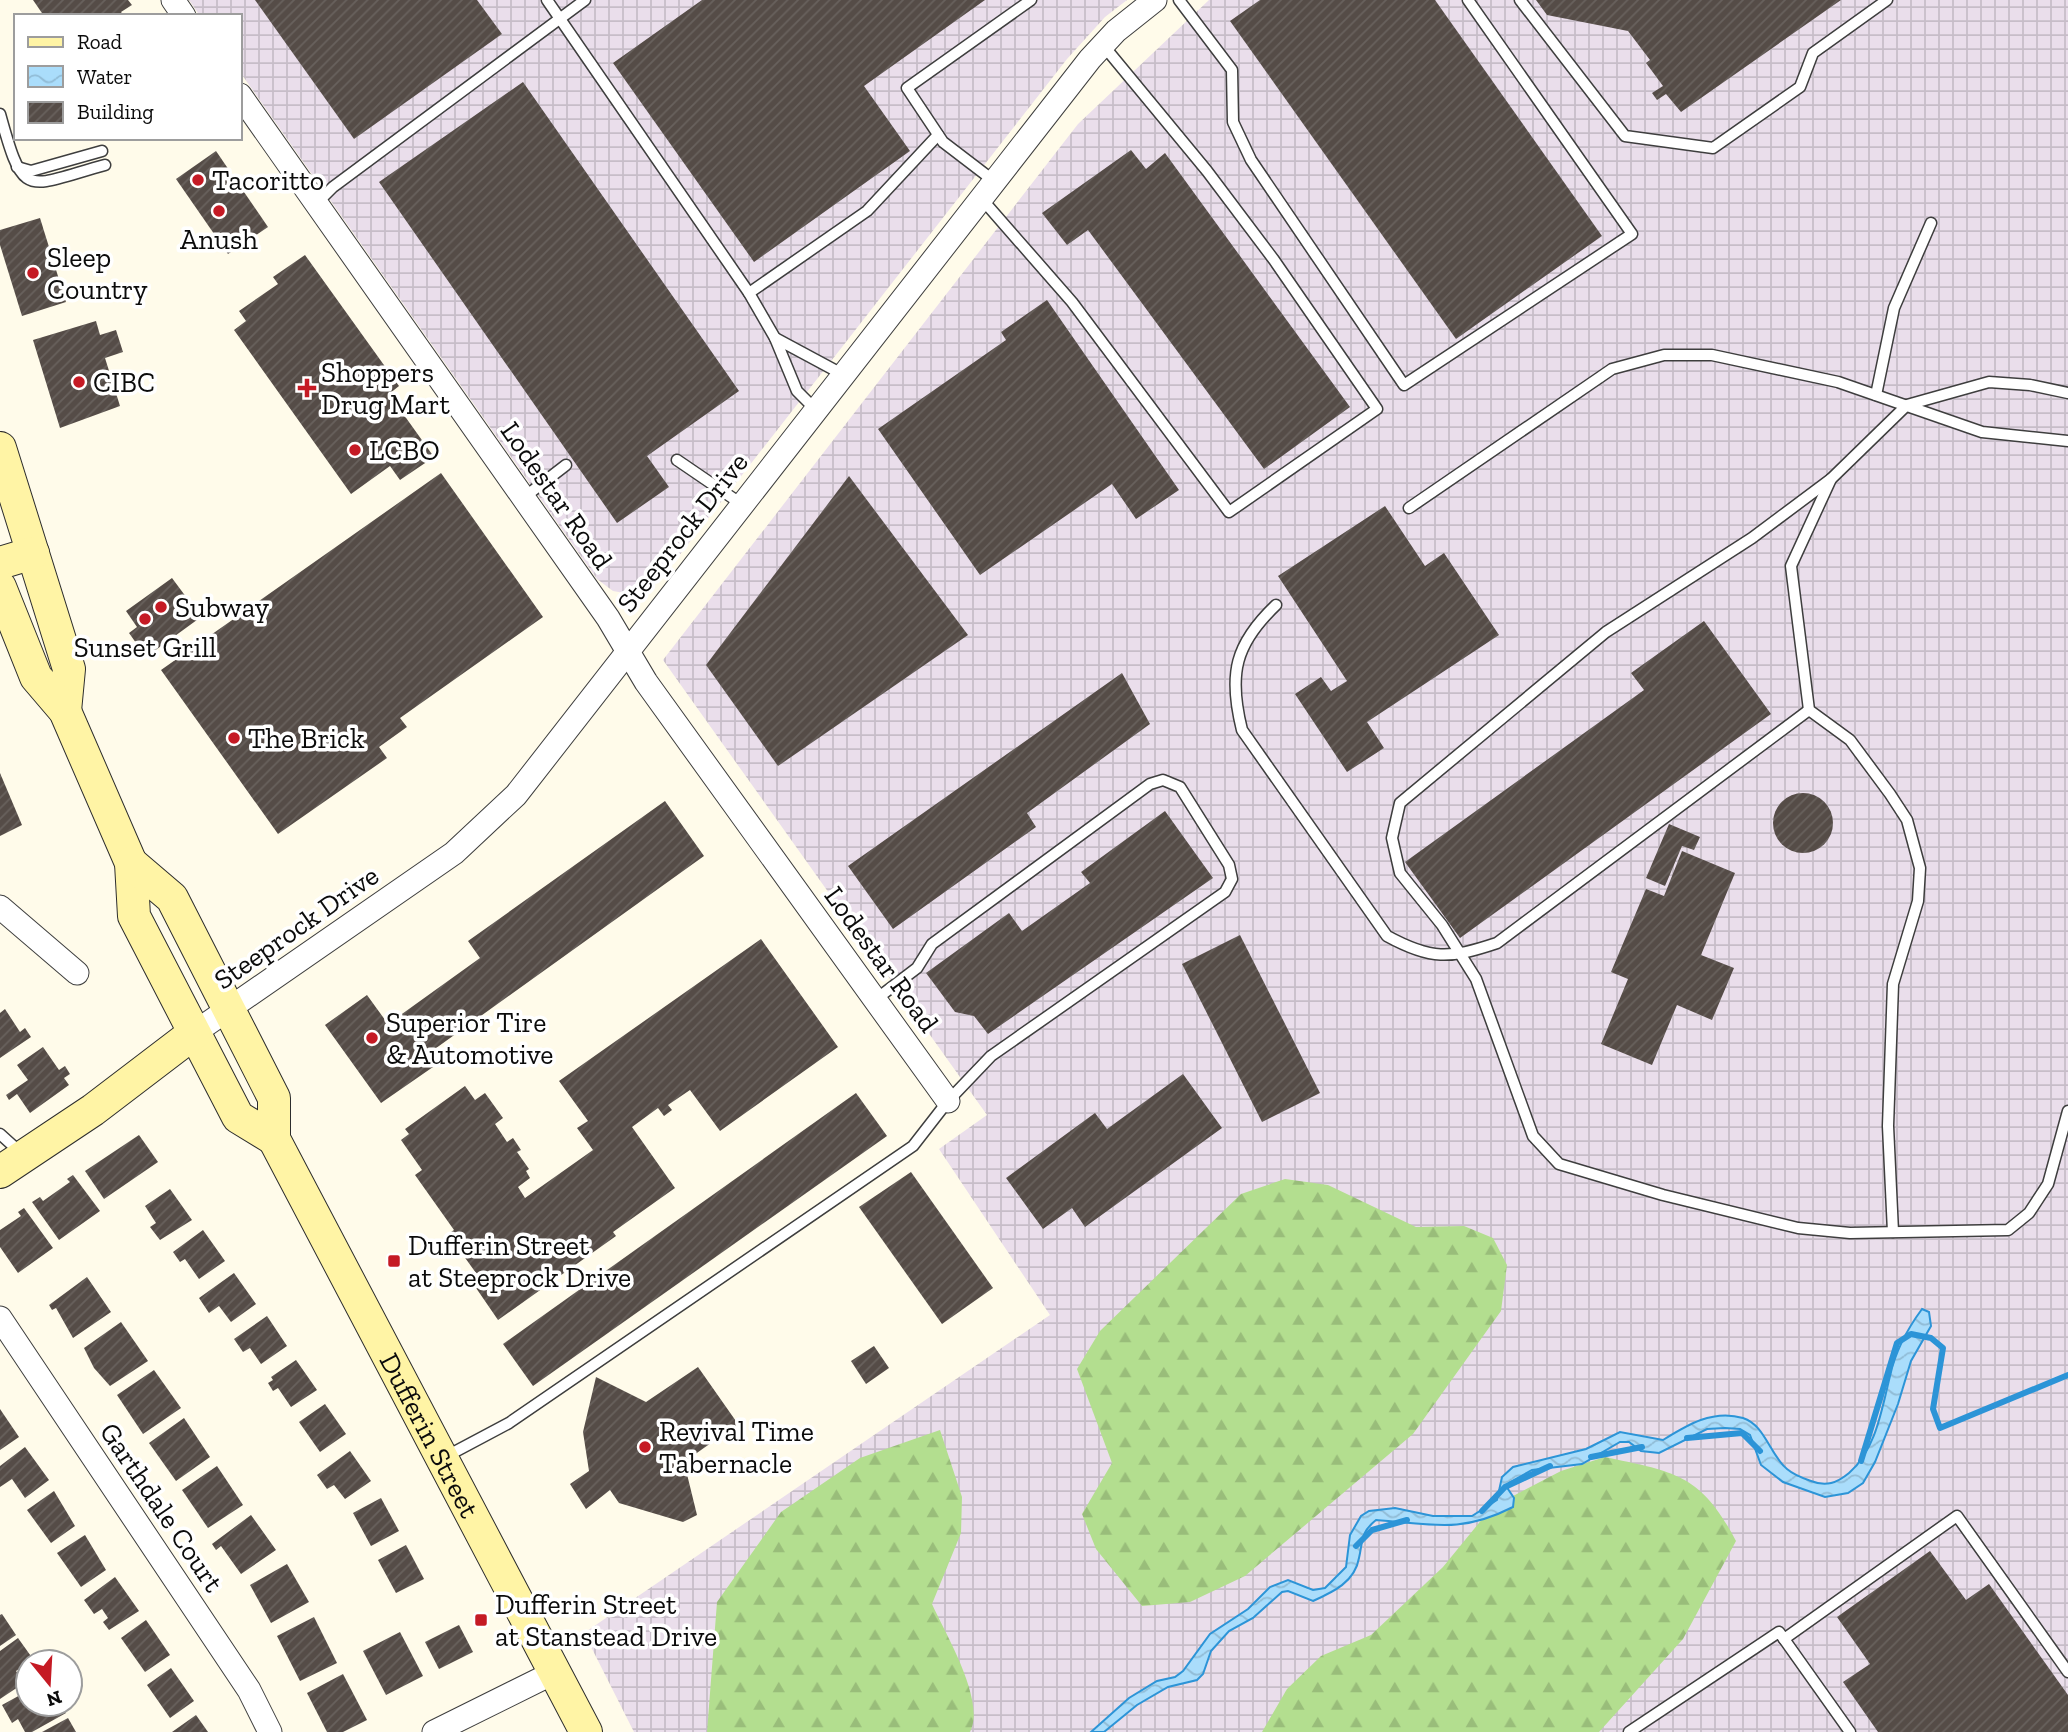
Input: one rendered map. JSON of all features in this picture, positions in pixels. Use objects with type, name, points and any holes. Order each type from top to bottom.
[{"type":"main road","name":"Dufferin Street","points":[[0,449],[69,669],[65,711]]},
{"type":"main road","points":[[0,564],[33,553]]},
{"type":"main road","name":"Dufferin Street","points":[[0,587],[36,677],[65,711],[131,863],[134,916],[239,1117],[274,1139]]},
{"type":"main road","name":"Dufferin Street","points":[[131,863],[172,898],[274,1098],[274,1139],[586,1732]]},
{"type":"main road","points":[[12,1164],[93,1110],[194,1033]]},
{"type":"street","name":"Steeprock Drive","points":[[194,1033],[454,853],[484,828],[516,795],[740,503],[988,189],[1103,45],[1147,3]]},
{"type":"street","name":"Lodestar Road","points":[[242,98],[608,618],[659,701],[948,1101]]},
{"type":"street","points":[[0,907],[77,972]]},
{"type":"street","name":"Garthdale Court","points":[[0,1318],[249,1690],[270,1732]]},
{"type":"street","points":[[434,1732],[555,1672]]},
{"type":"lane","points":[[547,0],[749,293],[775,338],[797,391],[815,409]]},
{"type":"lane","points":[[316,204],[333,187],[585,0]]},
{"type":"lane","points":[[1031,0],[907,88],[943,142],[988,189],[1229,512],[1377,409],[1275,260],[1207,171],[1103,45]]},
{"type":"lane","points":[[1179,0],[1232,70],[1233,122],[1251,160],[1404,385],[1632,234],[1468,0]]},
{"type":"lane","points":[[1520,0],[1625,136],[1713,148],[1800,87],[1812,53],[1887,0]]},
{"type":"lane","points":[[0,114],[24,179],[36,184],[105,165]]},
{"type":"lane","points":[[749,293],[867,211],[939,135]]},
{"type":"lane","points":[[17,166],[31,171],[102,150]]},
{"type":"lane","points":[[1876,395],[1894,308],[1931,223]]},
{"type":"lane","points":[[775,338],[842,374]]},
{"type":"lane","points":[[1409,508],[1612,369],[1664,355],[1713,355],[1838,383],[1982,432],[2068,441]]},
{"type":"lane","points":[[2068,393],[2030,385],[1989,382],[1907,405],[1831,479],[1752,538],[1606,632],[1400,803],[1392,838],[1400,873],[1476,979],[1533,1136],[1559,1164],[1662,1195],[1798,1228],[1893,1232],[2008,1230],[2029,1213],[2048,1184],[2068,1111]]},
{"type":"lane","points":[[677,460],[740,503]]},
{"type":"lane","points":[[522,499],[566,465]]},
{"type":"lane","points":[[1831,479],[1791,566],[1809,710],[1850,740],[1890,794],[1907,820],[1920,868],[1918,901],[1892,995],[1888,1126],[1893,1232]]},
{"type":"lane","points":[[1276,605],[1250,630],[1242,650],[1235,678],[1236,706],[1241,730],[1387,936],[1419,953],[1461,955],[1497,943],[1809,710]]},
{"type":"lane","points":[[443,1458],[509,1423],[913,1146],[948,1101],[991,1056],[1225,891],[1232,879],[1229,865],[1180,787],[1163,780],[1150,784],[932,944],[917,968],[875,1000]]},
{"type":"lane","points":[[0,1134],[12,1164]]},
{"type":"lane","points":[[1784,1639],[1958,1517],[2068,1672]]},
{"type":"lane","points":[[1629,1732],[1779,1632],[1850,1732]]},
{"type":"shaded area","points":[[189,0],[1127,0],[1105,17],[1067,59],[660,580],[630,594],[613,591],[597,579],[242,75],[242,14],[199,14]]},
{"type":"shaded area","points":[[1209,0],[2068,0],[2068,1732],[634,1732],[584,1633],[1050,1315],[939,1149],[987,1115],[663,660],[1078,124]]},
{"type":"green space","points":[[1285,1179],[1328,1185],[1416,1227],[1464,1226],[1493,1238],[1507,1265],[1501,1311],[1413,1434],[1245,1576],[1190,1602],[1142,1606],[1096,1549],[1082,1514],[1112,1463],[1077,1369],[1100,1331],[1241,1194]]},
{"type":"green space","points":[[940,1430],[962,1497],[961,1533],[932,1604],[969,1686],[974,1719],[970,1732],[707,1732],[717,1602],[781,1512],[860,1458]]},
{"type":"green space","points":[[1605,1457],[1650,1467],[1684,1480],[1711,1502],[1736,1541],[1683,1639],[1599,1732],[1262,1732],[1287,1689],[1321,1656],[1371,1635],[1443,1567],[1492,1507],[1561,1471]]},
{"type":"water","points":[[1922,1309],[1929,1312],[1931,1326],[1911,1361],[1898,1404],[1875,1462],[1863,1483],[1848,1493],[1825,1497],[1783,1482],[1761,1465],[1750,1435],[1740,1429],[1707,1429],[1659,1453],[1641,1451],[1629,1442],[1620,1442],[1582,1464],[1532,1470],[1509,1483],[1508,1489],[1514,1498],[1513,1507],[1477,1521],[1430,1525],[1376,1520],[1365,1533],[1353,1574],[1342,1585],[1313,1601],[1288,1591],[1282,1592],[1253,1618],[1229,1631],[1211,1651],[1203,1674],[1197,1680],[1168,1687],[1137,1705],[1104,1732],[1091,1732],[1129,1698],[1157,1681],[1175,1677],[1183,1671],[1210,1634],[1248,1609],[1270,1587],[1288,1580],[1313,1590],[1325,1588],[1346,1567],[1350,1535],[1361,1516],[1369,1511],[1395,1508],[1433,1516],[1472,1516],[1497,1500],[1502,1477],[1513,1467],[1586,1449],[1620,1432],[1663,1440],[1691,1424],[1721,1416],[1743,1418],[1751,1422],[1781,1463],[1795,1475],[1822,1484],[1840,1479],[1858,1464],[1872,1441],[1895,1358]]},
{"type":"building","points":[[33,0],[128,0],[132,5],[121,12],[122,14],[43,14]]},
{"type":"building","points":[[255,0],[477,0],[502,34],[354,139]]},
{"type":"building","points":[[702,0],[985,0],[864,86],[910,151],[754,262],[613,63]]},
{"type":"building","points":[[1260,0],[1435,0],[1602,236],[1456,339],[1230,21]]},
{"type":"building","points":[[1536,0],[1841,0],[1681,112],[1666,94],[1657,100],[1652,93],[1663,86],[1646,63],[1650,60],[1628,31],[1547,15]]},
{"type":"building","points":[[523,82],[739,391],[647,456],[669,487],[617,523],[379,182]]},
{"type":"building","points":[[1131,150],[1146,169],[1165,153],[1350,407],[1264,469],[1088,230],[1067,245],[1042,213]]},
{"type":"building","points":[[216,151],[268,227],[228,254],[176,179]]},
{"type":"building","name":"Sleep Country","points":[[40,218],[66,302],[22,316],[0,245],[0,230]]},
{"type":"building","points":[[305,255],[399,386],[389,394],[434,457],[400,480],[390,466],[351,494],[234,330],[246,321],[239,311],[278,284],[273,277]]},
{"type":"building","points":[[1047,300],[1179,490],[1136,519],[1112,484],[980,575],[878,429],[1006,340],[1001,332]]},
{"type":"building","name":"CIBC","points":[[96,321],[100,335],[116,330],[123,352],[105,358],[120,406],[60,428],[33,340]]},
{"type":"building","points":[[441,473],[543,617],[400,718],[407,727],[379,747],[387,758],[278,834],[161,670]]},
{"type":"building","points":[[849,476],[968,635],[778,766],[706,665]]},
{"type":"building","points":[[1385,506],[1425,566],[1444,553],[1499,635],[1367,722],[1384,748],[1347,772],[1295,694],[1321,677],[1331,691],[1347,681],[1278,576]]},
{"type":"building","points":[[172,578],[201,617],[146,657],[129,633],[137,627],[126,611]]},
{"type":"building","points":[[1704,621],[1771,714],[1460,938],[1405,862],[1644,690],[1631,673]]},
{"type":"building","points":[[1122,673],[1150,724],[1027,813],[1036,827],[893,929],[848,866]]},
{"type":"building","points":[[0,773],[22,825],[0,836]]},
{"type":"building","points":[[1797,793],[1809,793],[1828,806],[1833,823],[1831,835],[1820,848],[1809,853],[1797,853],[1778,840],[1773,829],[1773,817],[1786,798]]},
{"type":"building","points":[[665,801],[704,856],[425,1056],[433,1067],[381,1103],[325,1025],[367,995],[388,1024],[480,958],[468,941]]},
{"type":"building","points":[[1165,811],[1213,878],[988,1034],[974,1016],[955,1012],[926,973],[1009,913],[1022,931],[1090,883],[1081,872]]},
{"type":"building","points":[[1669,824],[1700,837],[1694,850],[1682,846],[1665,886],[1646,878]]},
{"type":"building","points":[[1682,851],[1735,873],[1701,955],[1734,968],[1712,1020],[1677,1005],[1652,1065],[1601,1044],[1628,979],[1611,972],[1646,889],[1664,896]]},
{"type":"building","points":[[1240,935],[1320,1093],[1262,1122],[1182,964]]},
{"type":"building","points":[[761,939],[838,1047],[720,1131],[690,1090],[668,1105],[672,1110],[664,1116],[658,1108],[632,1127],[675,1188],[613,1232],[616,1236],[498,1320],[474,1285],[481,1280],[448,1234],[454,1230],[415,1175],[422,1170],[401,1140],[409,1134],[405,1129],[465,1086],[475,1100],[485,1093],[503,1118],[495,1124],[507,1142],[513,1138],[521,1150],[517,1152],[529,1169],[526,1171],[530,1178],[518,1187],[525,1198],[593,1150],[577,1128],[588,1121],[559,1081]]},
{"type":"building","points":[[5,1009],[20,1032],[25,1028],[31,1037],[0,1058],[0,1013]]},
{"type":"building","points":[[43,1047],[59,1070],[65,1066],[70,1074],[64,1078],[69,1085],[30,1113],[17,1094],[9,1100],[6,1095],[28,1080],[17,1065]]},
{"type":"building","points":[[1183,1074],[1222,1128],[1085,1227],[1072,1208],[1043,1229],[1006,1178],[1095,1113],[1107,1129]]},
{"type":"building","points":[[856,1093],[887,1136],[533,1386],[503,1344]]},
{"type":"building","points":[[139,1135],[158,1162],[104,1199],[85,1171]]},
{"type":"building","points":[[911,1172],[993,1288],[942,1324],[859,1207]]},
{"type":"building","points":[[73,1175],[100,1211],[59,1240],[32,1202],[40,1197],[43,1201],[70,1182],[67,1179]]},
{"type":"building","points":[[170,1189],[192,1220],[160,1240],[150,1227],[156,1223],[145,1206]]},
{"type":"building","points":[[24,1208],[53,1248],[18,1273],[0,1247],[0,1230],[21,1216],[18,1212]]},
{"type":"building","points":[[203,1230],[225,1261],[199,1279],[185,1259],[180,1262],[173,1252]]},
{"type":"building","points":[[234,1273],[256,1304],[231,1322],[219,1306],[209,1313],[199,1298]]},
{"type":"building","points":[[87,1277],[111,1312],[73,1338],[56,1308],[52,1310],[49,1305]]},
{"type":"building","points":[[267,1316],[287,1346],[261,1364],[250,1348],[243,1352],[234,1339]]},
{"type":"building","points":[[121,1322],[148,1361],[110,1386],[94,1368],[84,1348]]},
{"type":"building","points":[[874,1346],[889,1368],[866,1384],[851,1361]]},
{"type":"building","points":[[296,1360],[317,1390],[291,1407],[278,1388],[273,1391],[268,1383],[273,1380],[271,1377]]},
{"type":"building","name":"Revival Time Tabernacle","points":[[698,1367],[738,1424],[684,1462],[697,1515],[683,1522],[619,1503],[610,1490],[586,1509],[570,1484],[589,1471],[583,1432],[596,1377],[646,1402]]},
{"type":"building","points":[[154,1370],[181,1408],[143,1434],[117,1395]]},
{"type":"building","points":[[325,1404],[346,1434],[320,1452],[299,1422]]},
{"type":"building","points":[[0,1409],[19,1437],[0,1450]]},
{"type":"building","points":[[184,1418],[210,1457],[176,1481],[149,1443]]},
{"type":"building","points":[[25,1447],[49,1480],[25,1498],[12,1479],[0,1487],[0,1466]]},
{"type":"building","points":[[350,1451],[371,1481],[345,1499],[334,1485],[327,1489],[317,1475]]},
{"type":"building","points":[[217,1466],[243,1505],[208,1528],[182,1490]]},
{"type":"building","points":[[54,1491],[75,1526],[51,1543],[27,1510]]},
{"type":"building","points":[[381,1498],[399,1531],[371,1546],[353,1513]]},
{"type":"building","points":[[251,1515],[276,1550],[241,1574],[221,1546],[216,1550],[212,1544]]},
{"type":"building","points":[[85,1535],[106,1570],[81,1587],[57,1553]]},
{"type":"building","points":[[406,1545],[424,1579],[396,1593],[378,1560]]},
{"type":"building","points":[[1930,1551],[1966,1600],[1989,1584],[2068,1695],[2068,1732],[1878,1732],[1843,1682],[1870,1664],[1837,1617]]},
{"type":"building","points":[[287,1564],[309,1602],[271,1623],[250,1585]]},
{"type":"building","points":[[115,1577],[139,1611],[109,1630],[103,1622],[108,1618],[102,1609],[94,1614],[84,1600]]},
{"type":"building","points":[[2,1614],[16,1635],[0,1646],[0,1615]]},
{"type":"building","points":[[314,1617],[337,1663],[300,1681],[277,1636]]},
{"type":"building","points":[[146,1620],[170,1655],[145,1672],[121,1638]]},
{"type":"building","points":[[459,1625],[473,1652],[439,1669],[425,1642]]},
{"type":"building","points":[[400,1632],[423,1676],[386,1695],[363,1651]]},
{"type":"building","points":[[18,1638],[25,1648],[14,1648],[14,1690],[0,1699],[0,1651]]},
{"type":"building","points":[[171,1668],[194,1701],[170,1718],[147,1685]]},
{"type":"building","points":[[343,1674],[367,1720],[343,1732],[327,1732],[307,1693]]},
{"type":"building","points":[[14,1698],[14,1718],[57,1718],[32,1732],[25,1732],[18,1719],[12,1723],[2,1705]]},
{"type":"building","points":[[196,1715],[208,1732],[172,1732]]},
{"type":"building","points":[[68,1718],[76,1732],[42,1732]]},
{"type":"waterway","points":[[1861,1461],[1897,1343],[1911,1334],[1931,1338],[1943,1348],[1933,1409],[1940,1428],[2068,1375]]},
{"type":"waterway","points":[[1687,1438],[1742,1433],[1760,1451]]},
{"type":"waterway","points":[[1591,1457],[1642,1447]]},
{"type":"waterway","points":[[1482,1511],[1505,1487],[1550,1466]]},
{"type":"waterway","points":[[1356,1546],[1372,1530],[1407,1520]]},
{"type":"place","name":"Tacoritto","points":[[198,180]]},
{"type":"place","name":"Anush","points":[[219,211]]},
{"type":"place","name":"Sleep Country","points":[[33,273]]},
{"type":"place","name":"CIBC","points":[[79,382]]},
{"type":"place","name":"Shoppers Drug Mart","points":[[307,388]]},
{"type":"place","name":"LCBO","points":[[355,450]]},
{"type":"place","name":"Subway","points":[[161,607]]},
{"type":"place","name":"Sunset Grill","points":[[145,619]]},
{"type":"place","name":"The Brick","points":[[234,738]]},
{"type":"place","name":"Superior Tire & Automotive","points":[[372,1038]]},
{"type":"place","name":"Dufferin Street at Steeprock Drive","points":[[394,1261]]},
{"type":"place","name":"Revival Time Tabernacle","points":[[645,1447]]},
{"type":"place","name":"Dufferin Street at Stanstead Drive","points":[[481,1620]]}]
